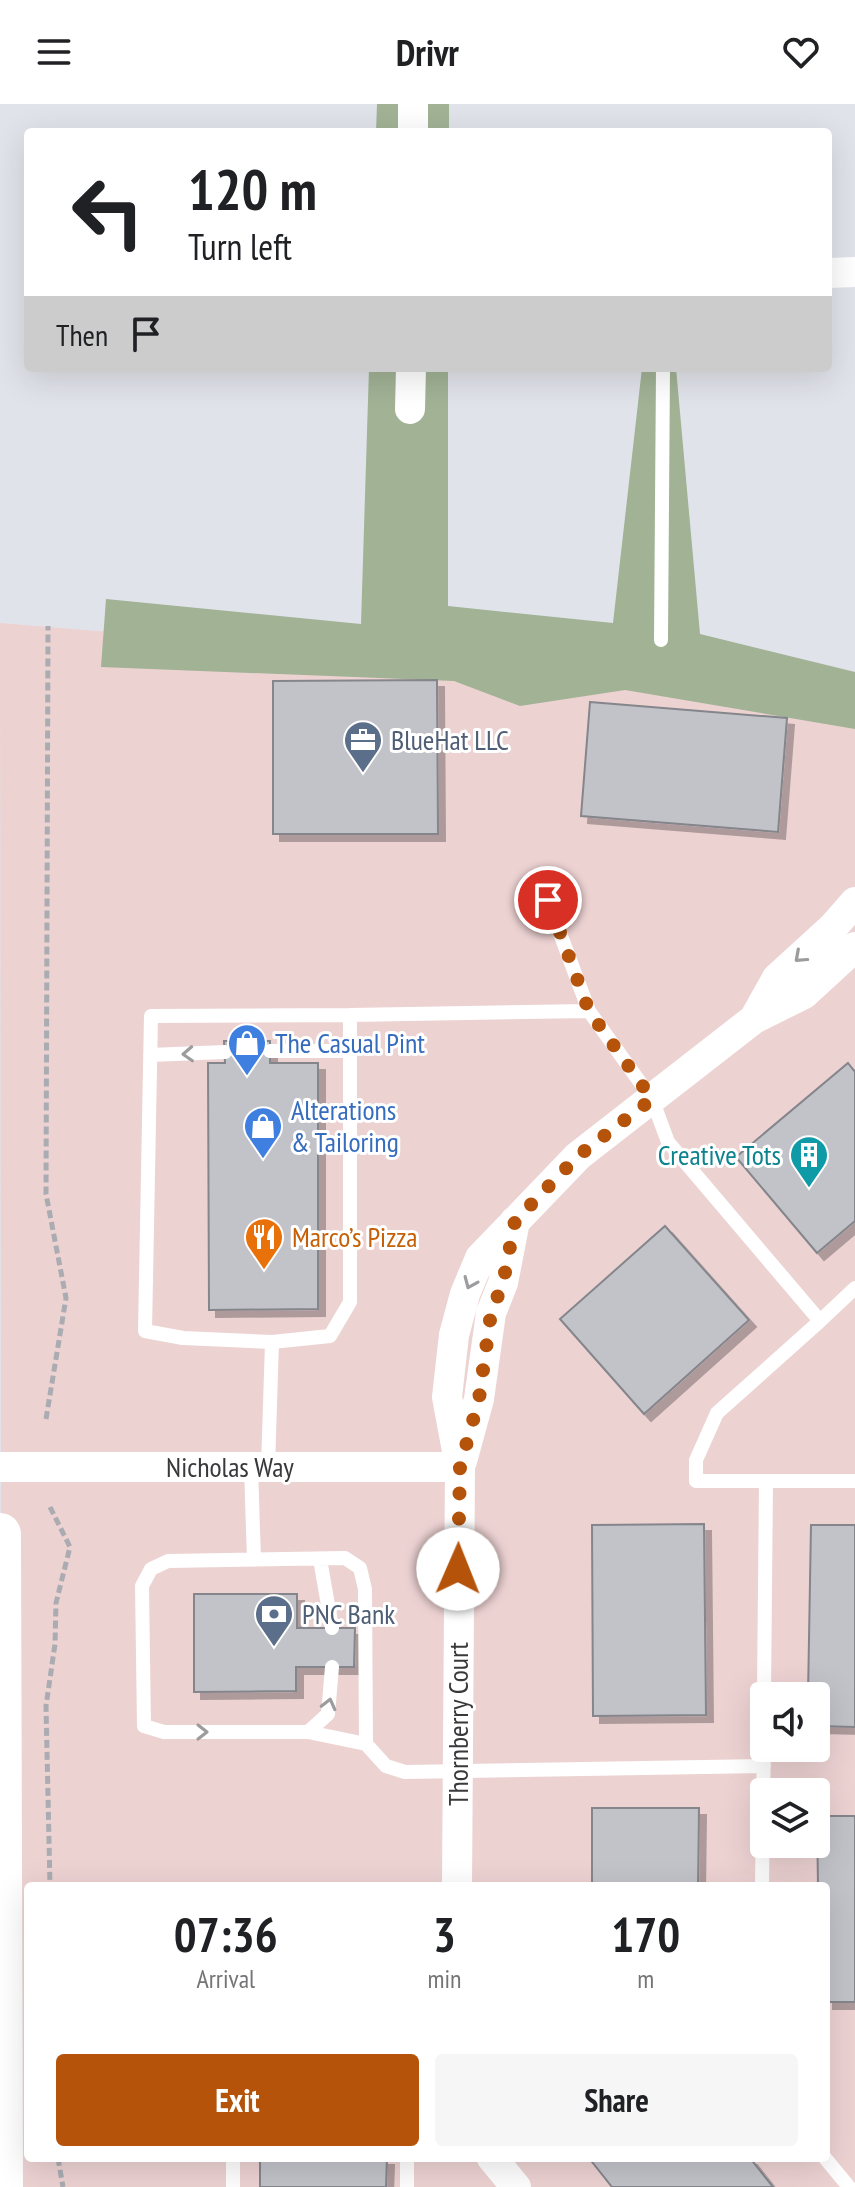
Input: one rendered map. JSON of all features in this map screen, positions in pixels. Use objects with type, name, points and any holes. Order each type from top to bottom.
[{"type":"main road","points":[[0,1534],[2,2187]]},
{"type":"street","points":[[413,104],[413,128]]},
{"type":"street","points":[[832,273],[855,272]]},
{"type":"street","points":[[410,409],[411,372]]},
{"type":"street","name":"Thornberry Court","points":[[754,1019],[777,978],[834,926],[855,902]]},
{"type":"street","name":"Thornberry Court","points":[[457,1882],[460,1467],[447,1397],[454,1335],[465,1294],[480,1258],[578,1156],[754,1019],[804,994],[855,947]]},
{"type":"street","name":"Nicholas Way","points":[[0,1467],[460,1467]]},
{"type":"street","points":[[492,2162],[496,2187]]},
{"type":"street","points":[[494,2162],[516,2187]]},
{"type":"lane","points":[[661,640],[663,372]]},
{"type":"lane","points":[[539,877],[589,1011],[652,1099],[668,1142],[820,1321]]},
{"type":"lane","points":[[350,1015],[350,1302],[330,1336],[272,1342],[183,1338],[145,1331],[151,1016],[589,1011]]},
{"type":"lane","points":[[270,1051],[350,1051]]},
{"type":"lane","points":[[150,1055],[225,1052]]},
{"type":"lane","points":[[855,1288],[717,1413],[696,1460],[696,1481],[855,1481]]},
{"type":"lane","points":[[254,1560],[272,1342]]},
{"type":"lane","points":[[764,1682],[766,1481]]},
{"type":"lane","points":[[366,1744],[365,1589],[360,1568],[345,1558],[168,1561],[151,1569],[142,1586],[144,1726],[164,1732],[308,1732],[366,1744],[386,1766],[405,1772],[764,1766]]},
{"type":"lane","points":[[320,1559],[332,1628]]},
{"type":"lane","points":[[308,1732],[328,1714],[332,1667]]},
{"type":"lane","points":[[762,1882],[764,1762]]},
{"type":"lane","points":[[233,2162],[233,2187]]},
{"type":"lane","points":[[407,2162],[407,2187]]},
{"type":"lane","points":[[828,2162],[849,2187]]},
{"type":"path","points":[[46,1419],[66,1298],[46,1194],[48,626]]},
{"type":"path","points":[[50,1507],[70,1547],[56,1603],[55,1644],[46,1706],[52,1882]]},
{"type":"path","points":[[59,2162],[63,2187]]},
{"type":"shaded area","points":[[0,623],[855,693],[855,2187],[2,2187]]},
{"type":"green space","points":[[377,104],[449,104],[449,128],[376,128]]},
{"type":"green space","points":[[369,372],[448,372],[448,606],[613,623],[642,372],[676,372],[700,634],[855,672],[855,729],[625,690],[520,706],[454,681],[101,667],[106,599],[361,624]]},
{"type":"building","points":[[437,680],[438,834],[273,834],[273,681]]},
{"type":"building","points":[[590,702],[787,718],[778,832],[581,816]]},
{"type":"building","points":[[224,1041],[270,1041],[270,1063],[318,1063],[318,1309],[209,1310],[208,1063],[225,1063]]},
{"type":"building","name":"Creative Tots","points":[[848,1063],[855,1072],[855,1221],[817,1253],[736,1157]]},
{"type":"building","points":[[665,1226],[749,1320],[644,1414],[560,1319]]},
{"type":"building","points":[[704,1524],[706,1715],[593,1716],[592,1525]]},
{"type":"building","points":[[811,1525],[855,1525],[855,1727],[830,1726],[830,1682],[808,1682]]},
{"type":"building","name":"PNC Bank","points":[[194,1594],[297,1594],[297,1628],[355,1628],[354,1667],[296,1667],[296,1691],[194,1692]]},
{"type":"building","points":[[592,1808],[699,1808],[698,1882],[592,1882]]},
{"type":"building","points":[[830,1816],[855,1816],[855,2002],[830,2002],[830,1882],[818,1882],[818,1858],[830,1858]]},
{"type":"building","points":[[260,2162],[387,2162],[386,2187],[260,2187]]},
{"type":"building","points":[[592,2162],[753,2162],[773,2187],[612,2187]]},
{"type":"place","name":"BlueHat LLC","points":[[363,774]]},
{"type":"place","name":"The Casual Pint","points":[[247,1077]]},
{"type":"place","name":"Alterations & Tailoring","points":[[263,1160]]},
{"type":"place","name":"Creative Tots","points":[[809,1189]]},
{"type":"place","name":"Marco’s Pizza","points":[[264,1271]]},
{"type":"place","name":"PNC Bank","points":[[274,1648]]},
{"type":"route","points":[[458,1569],[460,1467],[479,1399],[491,1313],[503,1283],[515,1221],[578,1156],[652,1099],[589,1011],[548,900]]}]
